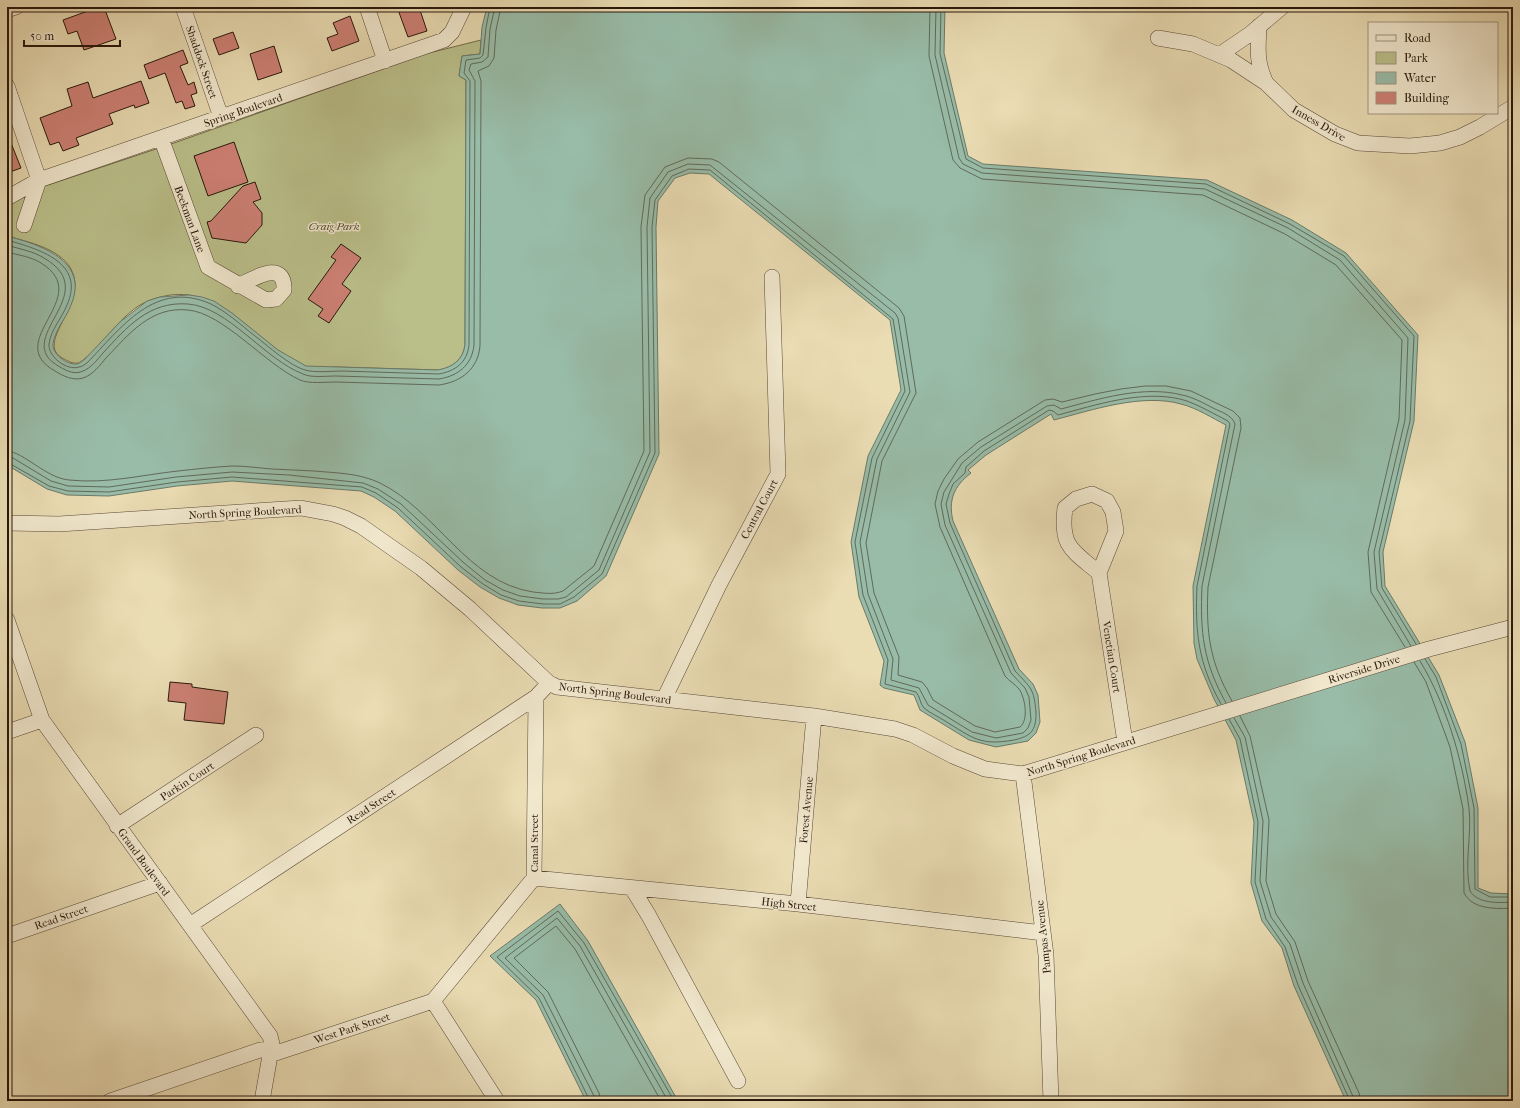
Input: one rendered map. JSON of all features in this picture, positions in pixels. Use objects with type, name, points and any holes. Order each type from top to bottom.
[{"type":"street","points":[[7,10],[16,7]]},
{"type":"street","name":"Shaddock Street","points":[[183,7],[221,117]]},
{"type":"street","points":[[367,7],[385,60]]},
{"type":"street","name":"Spring Boulevard","points":[[7,198],[39,180],[444,40],[452,32],[464,7]]},
{"type":"street","points":[[1219,55],[1282,7]]},
{"type":"street","points":[[1259,26],[1258,60],[1259,67],[1266,83]]},
{"type":"street","name":"Inness Drive","points":[[1158,38],[1193,44],[1231,60],[1266,83],[1294,110],[1350,141],[1378,145],[1416,145],[1450,140],[1480,127],[1513,107]]},
{"type":"street","points":[[7,86],[39,180],[24,225]]},
{"type":"street","name":"Beekman Lane","points":[[162,138],[208,267],[238,286]]},
{"type":"street","name":"Central Court","points":[[664,699],[719,585],[778,474],[772,277]]},
{"type":"street","points":[[1092,494],[1107,501],[1114,512],[1116,531],[1099,573],[1067,544],[1062,527],[1065,508],[1076,500],[1092,494]]},
{"type":"street","name":"North Spring Boulevard","points":[[7,523],[59,524],[301,508],[333,514],[361,526],[421,568],[470,609],[549,683],[557,687],[814,716],[895,729],[913,735],[953,756],[985,769],[1022,774],[1217,714]]},
{"type":"street","name":"Venetian Court","points":[[1099,573],[1125,742]]},
{"type":"street","name":"Grand Boulevard","points":[[7,620],[42,720],[270,1036],[272,1040],[271,1052],[262,1101]]},
{"type":"street","name":"Riverside Drive","points":[[1217,714],[1429,649],[1513,627]]},
{"type":"street","name":"Read Street","points":[[190,925],[536,697],[549,683]]},
{"type":"street","name":"Canal Street","points":[[433,1001],[534,878],[536,697]]},
{"type":"street","name":"Forest Avenue","points":[[798,904],[814,716]]},
{"type":"street","points":[[7,732],[42,720]]},
{"type":"street","name":"Parkin Court","points":[[118,826],[256,735]]},
{"type":"street","name":"Pampas Avenue","points":[[1022,774],[1043,933],[1048,984],[1051,1101]]},
{"type":"street","name":"High Street","points":[[534,878],[798,904],[1043,933]]},
{"type":"street","name":"Read Street","points":[[7,936],[160,883]]},
{"type":"street","points":[[632,888],[650,916],[738,1081]]},
{"type":"street","points":[[433,1001],[497,1101]]},
{"type":"street","name":"West Park Street","points":[[110,1101],[260,1050],[271,1052],[433,1001]]},
{"type":"green space","name":"Craig Park","points":[[481,40],[480,54],[462,56],[459,76],[466,80],[465,345],[460,359],[453,365],[439,370],[308,367],[285,355],[232,314],[214,303],[194,296],[173,295],[148,301],[138,306],[121,321],[88,356],[79,363],[72,363],[62,358],[55,351],[54,342],[74,295],[75,282],[71,269],[66,262],[51,251],[7,236],[7,202],[15,201],[45,186],[174,143],[425,54]]},
{"type":"water","points":[[487,7],[945,7],[944,53],[968,156],[983,164],[1207,180],[1292,220],[1346,253],[1418,335],[1414,421],[1383,552],[1385,586],[1439,675],[1465,742],[1478,808],[1478,888],[1491,893],[1513,894],[1513,1101],[1346,1101],[1294,986],[1282,948],[1262,921],[1251,883],[1254,822],[1236,740],[1214,699],[1197,659],[1194,643],[1193,586],[1226,425],[1193,408],[1166,401],[1150,400],[1117,404],[1054,420],[1051,414],[986,455],[968,470],[971,473],[960,483],[952,500],[951,506],[953,521],[1019,669],[1033,684],[1038,695],[1040,722],[1036,733],[1028,741],[996,747],[969,740],[920,710],[914,695],[884,688],[880,685],[884,661],[859,597],[851,542],[868,456],[901,390],[890,320],[709,174],[690,173],[675,178],[658,201],[656,227],[659,454],[606,576],[577,601],[560,608],[542,608],[518,605],[499,598],[480,587],[458,570],[395,511],[374,497],[361,491],[232,481],[177,486],[109,496],[67,495],[47,489],[7,465],[7,236],[34,244],[47,250],[68,266],[74,276],[75,289],[71,305],[58,329],[53,344],[53,348],[58,355],[69,363],[80,363],[120,322],[147,301],[160,297],[189,295],[214,301],[232,313],[278,350],[306,366],[438,370],[453,365],[460,359],[465,345],[466,80],[459,76],[462,56],[480,54],[482,27]]},
{"type":"water","points":[[560,904],[588,941],[678,1101],[586,1101],[536,1000],[490,956]]},
{"type":"building","points":[[99,7],[104,7],[116,39],[84,50],[77,31],[68,34],[63,20]]},
{"type":"building","points":[[397,7],[419,7],[427,31],[408,37]]},
{"type":"building","points":[[350,16],[359,41],[332,51],[327,38],[338,34],[333,23]]},
{"type":"building","points":[[233,32],[239,48],[219,55],[213,39]]},
{"type":"building","points":[[274,46],[282,72],[258,80],[250,54]]},
{"type":"building","points":[[183,50],[188,63],[180,66],[188,85],[194,82],[197,93],[191,95],[195,106],[185,109],[182,101],[176,103],[165,73],[149,79],[144,65]]},
{"type":"building","points":[[141,81],[149,103],[135,108],[134,105],[109,114],[113,124],[76,138],[79,145],[63,151],[59,142],[50,145],[40,118],[72,106],[67,89],[88,82],[93,98]]},
{"type":"building","points":[[7,133],[21,168],[7,173]]},
{"type":"building","points":[[234,142],[248,182],[208,196],[194,156]]},
{"type":"building","points":[[255,182],[261,199],[253,202],[262,213],[262,225],[246,243],[212,238],[207,222],[211,221],[243,186]]},
{"type":"building","points":[[341,244],[361,258],[342,284],[351,291],[329,323],[318,316],[323,309],[308,299],[336,260],[331,257]]},
{"type":"building","points":[[170,682],[192,684],[192,687],[228,692],[224,724],[184,720],[186,703],[168,701]]}]
